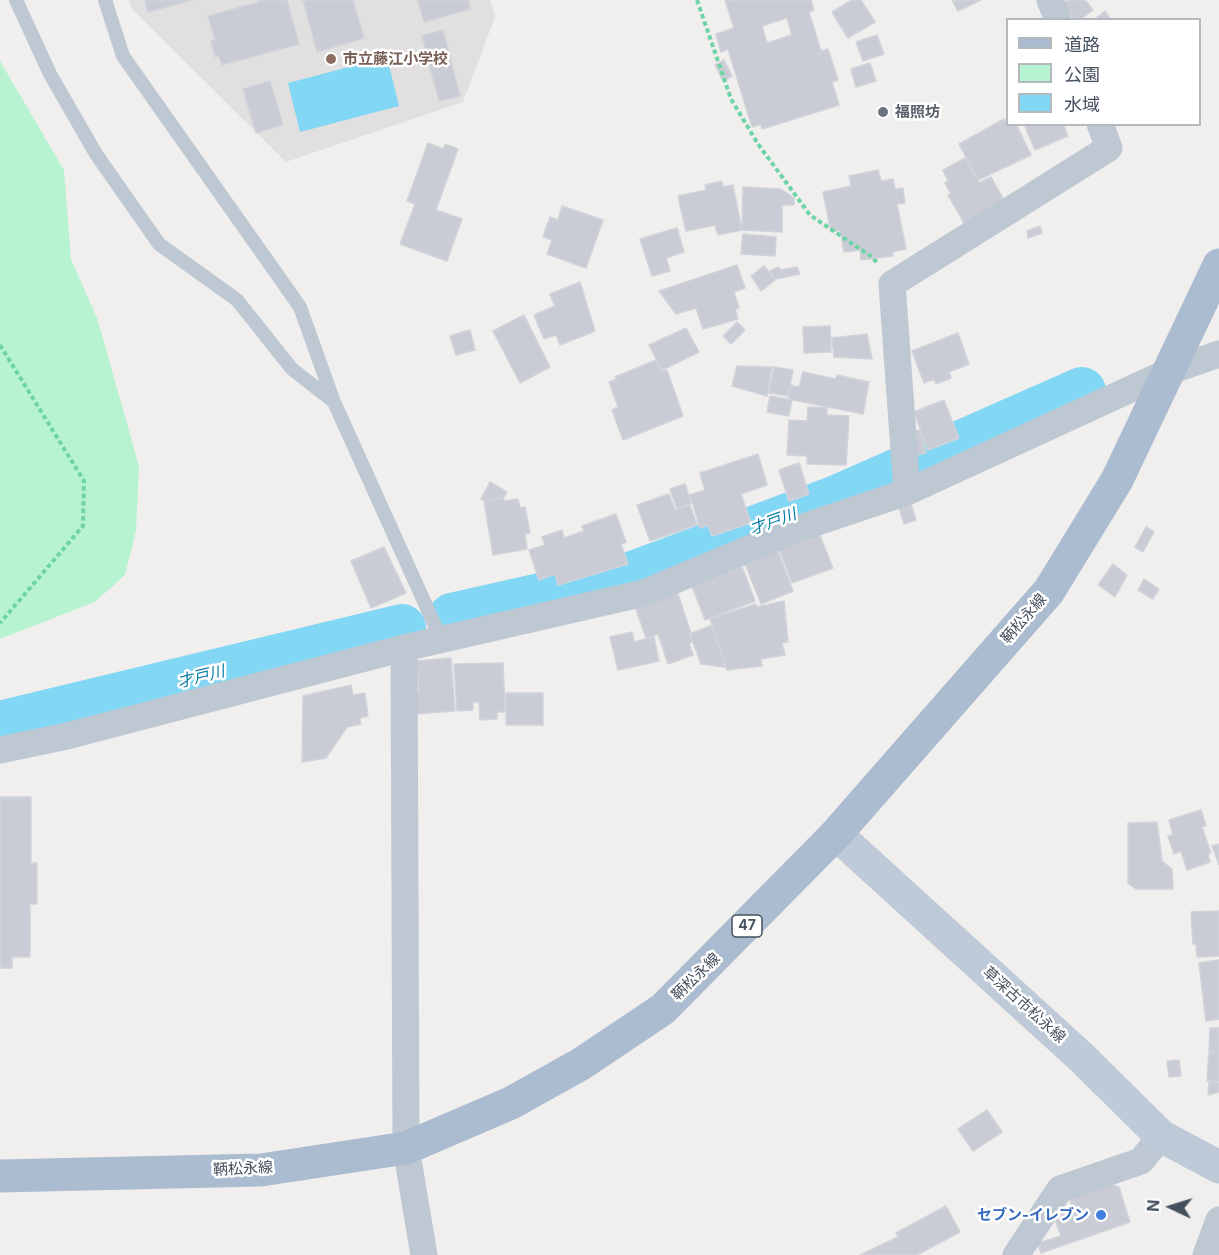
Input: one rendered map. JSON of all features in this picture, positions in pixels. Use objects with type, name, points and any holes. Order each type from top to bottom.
[{"type":"main road","name":"鞆松永線","points":[[0,1176],[261,1170],[406,1148],[512,1103],[581,1064],[663,1009],[836,834],[1049,591],[1117,480],[1219,266]]},
{"type":"main road","name":"草深古市松永線","points":[[836,834],[1081,1057],[1161,1136],[1219,1167]]},
{"type":"street","points":[[1050,0],[1057,18]]},
{"type":"street","points":[[907,492],[892,284],[1110,148],[1101,126]]},
{"type":"street","points":[[0,750],[67,736],[404,648],[644,593],[794,530],[907,492],[1170,371],[1219,354]]},
{"type":"street","points":[[404,648],[406,1148],[424,1255]]},
{"type":"street","points":[[1016,1255],[1060,1189],[1141,1161],[1161,1136]]},
{"type":"street","points":[[1206,1255],[1219,1220]]},
{"type":"lane","points":[[16,0],[50,74],[96,154],[159,244],[237,300],[292,369],[334,402]]},
{"type":"lane","points":[[105,0],[123,56],[300,307],[334,402],[442,641]]},
{"type":"path","points":[[697,0],[731,99],[758,144],[810,214],[872,257],[892,284]]},
{"type":"path","points":[[0,345],[84,481],[83,526],[0,623]]},
{"type":"shaded area","name":"市立藤江小学校","points":[[129,0],[490,0],[495,17],[463,102],[286,162],[132,9]]},
{"type":"green space","points":[[0,61],[64,170],[71,259],[97,318],[139,466],[136,531],[125,575],[95,602],[0,639]]},
{"type":"water","points":[[387,57],[399,106],[300,132],[288,83]]},
{"type":"building","points":[[145,0],[192,0],[148,12]]},
{"type":"building","points":[[259,0],[287,0],[299,44],[222,65],[219,56],[215,57],[211,41],[215,40],[208,16],[259,2]]},
{"type":"building","points":[[303,0],[353,0],[364,38],[317,52]]},
{"type":"building","points":[[418,0],[468,0],[470,9],[424,22]]},
{"type":"building","points":[[725,0],[811,0],[814,10],[809,12],[821,51],[828,49],[838,80],[832,82],[839,105],[762,129],[761,124],[752,127],[728,49],[721,52],[716,34],[734,28]],"holes":[[[787,18],[792,35],[767,43],[762,26]]]},
{"type":"building","points":[[852,0],[861,0],[875,22],[848,38],[832,12]]},
{"type":"building","points":[[952,0],[981,0],[958,11]]},
{"type":"building","points":[[1068,0],[1085,0],[1093,10],[1083,18],[1073,18],[1062,4]]},
{"type":"building","points":[[1105,11],[1110,18],[1096,18]]},
{"type":"building","points":[[443,30],[460,96],[439,101],[422,36]]},
{"type":"building","points":[[877,35],[884,54],[863,61],[856,42]]},
{"type":"building","points":[[724,60],[732,76],[723,81],[715,65]]},
{"type":"building","points":[[870,63],[876,81],[856,87],[851,69]]},
{"type":"building","points":[[270,81],[283,125],[256,133],[243,89]]},
{"type":"building","points":[[1004,119],[1006,126],[1017,126],[1031,155],[978,180],[959,144]]},
{"type":"building","points":[[1025,126],[1064,126],[1068,136],[1035,150]]},
{"type":"building","points":[[428,143],[443,149],[445,144],[458,149],[436,210],[462,219],[447,261],[400,244],[415,204],[407,201]]},
{"type":"building","points":[[965,158],[979,183],[991,177],[1009,209],[969,232],[948,195],[951,194],[945,183],[948,181],[943,170]]},
{"type":"building","points":[[878,170],[881,181],[893,179],[895,189],[903,188],[905,203],[897,204],[906,249],[892,252],[893,256],[861,260],[860,250],[844,252],[840,230],[831,232],[823,192],[851,186],[849,176]]},
{"type":"building","points":[[722,181],[723,187],[733,185],[742,230],[718,235],[715,225],[686,231],[678,196],[706,190],[705,185]]},
{"type":"building","points":[[743,187],[781,189],[794,198],[794,205],[782,205],[782,232],[742,230]]},
{"type":"building","points":[[562,206],[603,220],[586,268],[547,254],[552,240],[543,237],[550,217],[558,220]]},
{"type":"building","points":[[1040,226],[1042,233],[1028,238],[1027,231]]},
{"type":"building","points":[[677,228],[684,252],[666,258],[670,271],[652,276],[640,239]]},
{"type":"building","points":[[743,234],[776,237],[775,256],[741,254]]},
{"type":"building","points":[[737,265],[745,288],[734,292],[739,308],[735,309],[738,319],[703,329],[696,308],[676,314],[659,291]]},
{"type":"building","points":[[764,266],[775,280],[761,291],[751,276]]},
{"type":"building","points":[[778,267],[781,270],[797,267],[800,274],[776,279],[770,271]]},
{"type":"building","points":[[580,282],[595,331],[560,345],[556,335],[544,339],[534,315],[555,306],[550,294]]},
{"type":"building","points":[[524,315],[550,367],[520,383],[493,331]]},
{"type":"building","points":[[737,322],[745,330],[731,344],[723,336]]},
{"type":"building","points":[[830,326],[831,352],[804,353],[803,327]]},
{"type":"building","points":[[686,328],[699,352],[662,370],[649,345]]},
{"type":"building","points":[[470,330],[475,350],[456,355],[450,336]]},
{"type":"building","points":[[958,333],[969,364],[949,372],[951,378],[936,384],[934,379],[924,383],[912,351]]},
{"type":"building","points":[[867,334],[872,359],[834,357],[832,338]]},
{"type":"building","points":[[656,360],[661,372],[667,370],[683,416],[623,440],[612,410],[618,407],[609,382],[617,379],[615,377]]},
{"type":"building","points":[[737,366],[772,367],[767,396],[732,386]]},
{"type":"building","points":[[774,367],[793,370],[788,396],[769,393]]},
{"type":"building","points":[[803,372],[836,379],[837,375],[869,382],[863,414],[788,399],[791,385],[799,387]]},
{"type":"building","points":[[770,396],[792,400],[789,416],[767,412]]},
{"type":"building","points":[[944,400],[959,438],[928,450],[914,412]]},
{"type":"building","points":[[808,407],[827,408],[827,415],[849,416],[846,465],[807,464],[807,456],[787,455],[789,420],[807,421]]},
{"type":"building","points":[[920,430],[926,453],[912,456],[906,433]]},
{"type":"building","points":[[758,454],[767,485],[741,494],[751,523],[712,536],[708,525],[700,528],[690,495],[705,490],[700,473]]},
{"type":"building","points":[[799,463],[809,494],[789,501],[779,470]]},
{"type":"building","points":[[490,482],[507,492],[504,497],[484,501],[481,499]]},
{"type":"building","points":[[685,484],[691,503],[677,509],[670,489]]},
{"type":"building","points":[[669,494],[675,510],[690,505],[697,525],[650,541],[637,505]]},
{"type":"building","points":[[503,498],[504,501],[518,499],[520,508],[525,507],[530,533],[525,534],[527,549],[493,555],[484,501]]},
{"type":"building","points":[[911,504],[916,520],[904,524],[899,508]]},
{"type":"building","points":[[616,514],[626,542],[621,544],[628,564],[558,585],[555,574],[539,580],[529,550],[545,545],[542,537],[562,530],[564,538],[584,531],[582,526]]},
{"type":"building","points":[[1146,527],[1154,532],[1143,552],[1135,547]]},
{"type":"building","points":[[818,531],[833,568],[792,583],[778,546]]},
{"type":"building","points":[[384,547],[406,593],[371,608],[351,561]]},
{"type":"building","points":[[777,549],[793,591],[761,604],[744,561]]},
{"type":"building","points":[[1113,564],[1127,575],[1115,597],[1098,585]]},
{"type":"building","points":[[742,567],[755,601],[705,620],[692,586]]},
{"type":"building","points":[[1144,579],[1159,589],[1153,599],[1138,590]]},
{"type":"building","points":[[677,591],[691,633],[689,633],[692,642],[689,644],[693,655],[668,664],[658,634],[646,638],[636,609]]},
{"type":"building","points":[[784,601],[788,642],[782,643],[785,655],[761,659],[762,666],[727,670],[710,619],[756,604],[757,607]]},
{"type":"building","points":[[712,625],[725,667],[701,664],[690,634]]},
{"type":"building","points":[[632,632],[634,642],[654,637],[659,661],[618,670],[610,637]]},
{"type":"building","points":[[451,658],[455,711],[414,714],[413,693],[419,693],[417,661]]},
{"type":"building","points":[[503,663],[505,712],[497,712],[497,719],[480,720],[479,702],[473,702],[473,710],[457,711],[454,664]]},
{"type":"building","points":[[351,685],[353,695],[365,693],[368,716],[360,718],[361,724],[347,727],[326,758],[302,762],[303,696]]},
{"type":"building","points":[[506,693],[543,693],[543,725],[506,725]]},
{"type":"building","points":[[0,797],[31,797],[31,863],[37,863],[37,904],[30,904],[30,957],[12,957],[12,968],[0,968]]},
{"type":"building","points":[[1201,810],[1206,826],[1202,827],[1211,853],[1208,854],[1210,862],[1187,870],[1181,851],[1174,854],[1168,836],[1173,835],[1169,820]]},
{"type":"building","points":[[1157,822],[1162,861],[1172,869],[1173,889],[1136,889],[1128,883],[1128,823]]},
{"type":"building","points":[[1219,844],[1219,865],[1212,846]]},
{"type":"building","points":[[1219,911],[1219,956],[1197,957],[1196,944],[1193,944],[1191,912]]},
{"type":"building","points":[[1219,960],[1219,1019],[1206,1021],[1199,963]]},
{"type":"building","points":[[1210,1028],[1219,1028],[1219,1052],[1209,1052]]},
{"type":"building","points":[[1209,1052],[1219,1052],[1219,1081],[1207,1081]]},
{"type":"building","points":[[1179,1060],[1181,1076],[1169,1077],[1167,1061]]},
{"type":"building","points":[[1209,1082],[1219,1083],[1219,1092],[1208,1095]]},
{"type":"building","points":[[987,1110],[1002,1132],[973,1151],[958,1129]]},
{"type":"building","points":[[1110,1184],[1119,1187],[1130,1222],[1041,1253],[1038,1243],[1061,1236],[1053,1214],[1072,1208],[1069,1197]]},
{"type":"building","points":[[946,1206],[960,1232],[917,1255],[860,1255],[898,1237],[896,1233]]},
{"type":"waterway","name":"才戸川","points":[[452,617],[625,578],[837,499],[1082,391]]},
{"type":"waterway","name":"才戸川","points":[[0,725],[402,628]]},
{"type":"place","name":"市立藤江小学校","points":[[331,59]]},
{"type":"place","name":"福照坊","points":[[883,112]]},
{"type":"place","name":"セブン-イレブン","points":[[1101,1215]]}]
